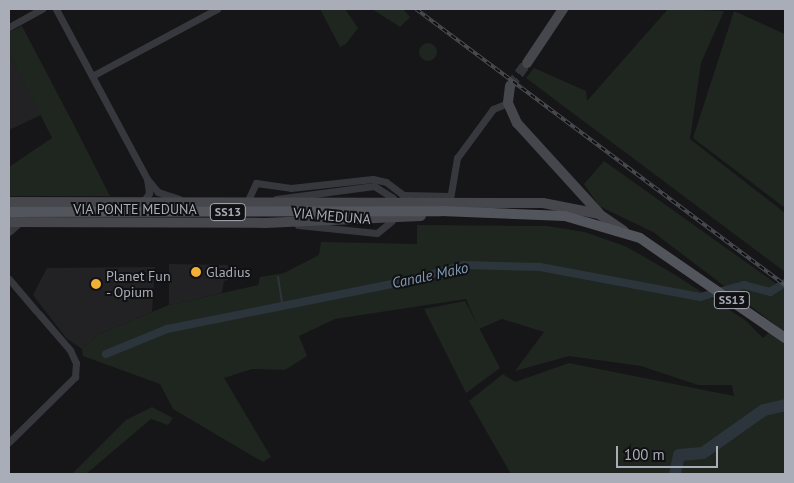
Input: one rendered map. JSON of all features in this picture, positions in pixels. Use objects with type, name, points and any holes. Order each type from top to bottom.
[{"type":"main road","name":"VIA PONTE MEDUNA","points":[[13,217],[441,211],[565,216],[624,231],[694,272],[785,338]]},
{"type":"street","points":[[9,27],[42,9]]},
{"type":"street","name":"VIA PONTE MEDUNA","points":[[56,9],[147,179],[149,193],[143,202]]},
{"type":"street","points":[[92,76],[217,9]]},
{"type":"street","points":[[527,63],[563,9]]},
{"type":"street","points":[[510,86],[508,102],[517,123],[599,214]]},
{"type":"street","points":[[450,199],[456,158],[493,109],[508,102]]},
{"type":"street","name":"VIA PONTE MEDUNA","points":[[147,179],[164,195],[192,201]]},
{"type":"street","name":"VIA PONTE MEDUNA","points":[[248,200],[256,184],[291,188],[373,180],[386,182],[403,195],[568,205],[599,214],[624,231]]},
{"type":"street","points":[[568,205],[573,184]]},
{"type":"street","name":"VIA MEDUNA","points":[[349,189],[374,186],[393,198]]},
{"type":"street","name":"VIA PONTE MEDUNA","points":[[263,200],[349,189]]},
{"type":"street","name":"VIA PONTE MEDUNA","points":[[9,202],[450,199]]},
{"type":"street","name":"VIA PONTE MEDUNA","points":[[13,217],[265,223],[441,211]]},
{"type":"street","points":[[9,232],[13,217]]},
{"type":"street","name":"VIA MEDUNA","points":[[265,223],[377,233],[392,221]]},
{"type":"street","points":[[9,279],[70,350],[76,362],[75,377],[9,442]]},
{"type":"shaded area","points":[[320,9],[345,9],[358,28],[346,44],[340,47]]},
{"type":"shaded area","points":[[372,9],[403,9],[410,17],[400,27]]},
{"type":"shaded area","points":[[668,9],[724,11],[701,63],[690,139],[785,213],[785,272],[526,78],[534,68],[586,91],[587,101]]},
{"type":"shaded area","points":[[734,11],[785,34],[785,208],[693,138]]},
{"type":"shaded area","points":[[22,26],[110,196],[9,196],[9,167],[52,138],[9,52],[9,32]]},
{"type":"shaded area","points":[[424,43],[432,43],[437,48],[435,59],[424,61],[419,56],[419,48]]},
{"type":"shaded area","points":[[9,52],[41,115],[9,130]]},
{"type":"shaded area","points":[[604,161],[785,290],[785,474],[511,474],[469,401],[503,374],[515,382],[569,363],[734,396],[732,385],[698,385],[641,366],[569,356],[515,371],[544,332],[502,319],[479,329],[466,299],[335,319],[299,336],[307,356],[285,370],[252,369],[224,378],[271,457],[263,462],[173,409],[160,384],[83,356],[82,349],[99,334],[169,305],[258,285],[260,277],[284,273],[319,255],[321,242],[417,244],[417,225],[547,226],[585,232],[627,247],[672,273],[745,320],[763,338],[777,326],[653,232],[599,206],[584,184]]},
{"type":"shaded area","points":[[169,264],[228,265],[228,280],[224,281],[222,293],[169,305]]},
{"type":"shaded area","points":[[155,267],[152,312],[99,334],[82,349],[66,338],[33,295],[47,268]]},
{"type":"shaded area","points":[[465,301],[500,368],[466,393],[424,309]]},
{"type":"shaded area","points":[[152,407],[173,418],[168,425],[151,419],[86,474],[72,474],[126,420]]},
{"type":"waterway","name":"Canale Mako","points":[[106,354],[167,329],[408,281],[464,265],[540,267],[700,297],[744,285],[770,292],[785,283]]},
{"type":"waterway","points":[[278,277],[283,307]]},
{"type":"waterway","points":[[675,474],[679,455],[703,453],[764,410],[785,405]]},
{"type":"tunnel","points":[[510,86],[527,63]]},
{"type":"railway","points":[[416,9],[785,285]]},
{"type":"place","name":"Gladius","points":[[196,272]]},
{"type":"place","name":"Planet Fun - Opium","points":[[96,284]]}]
